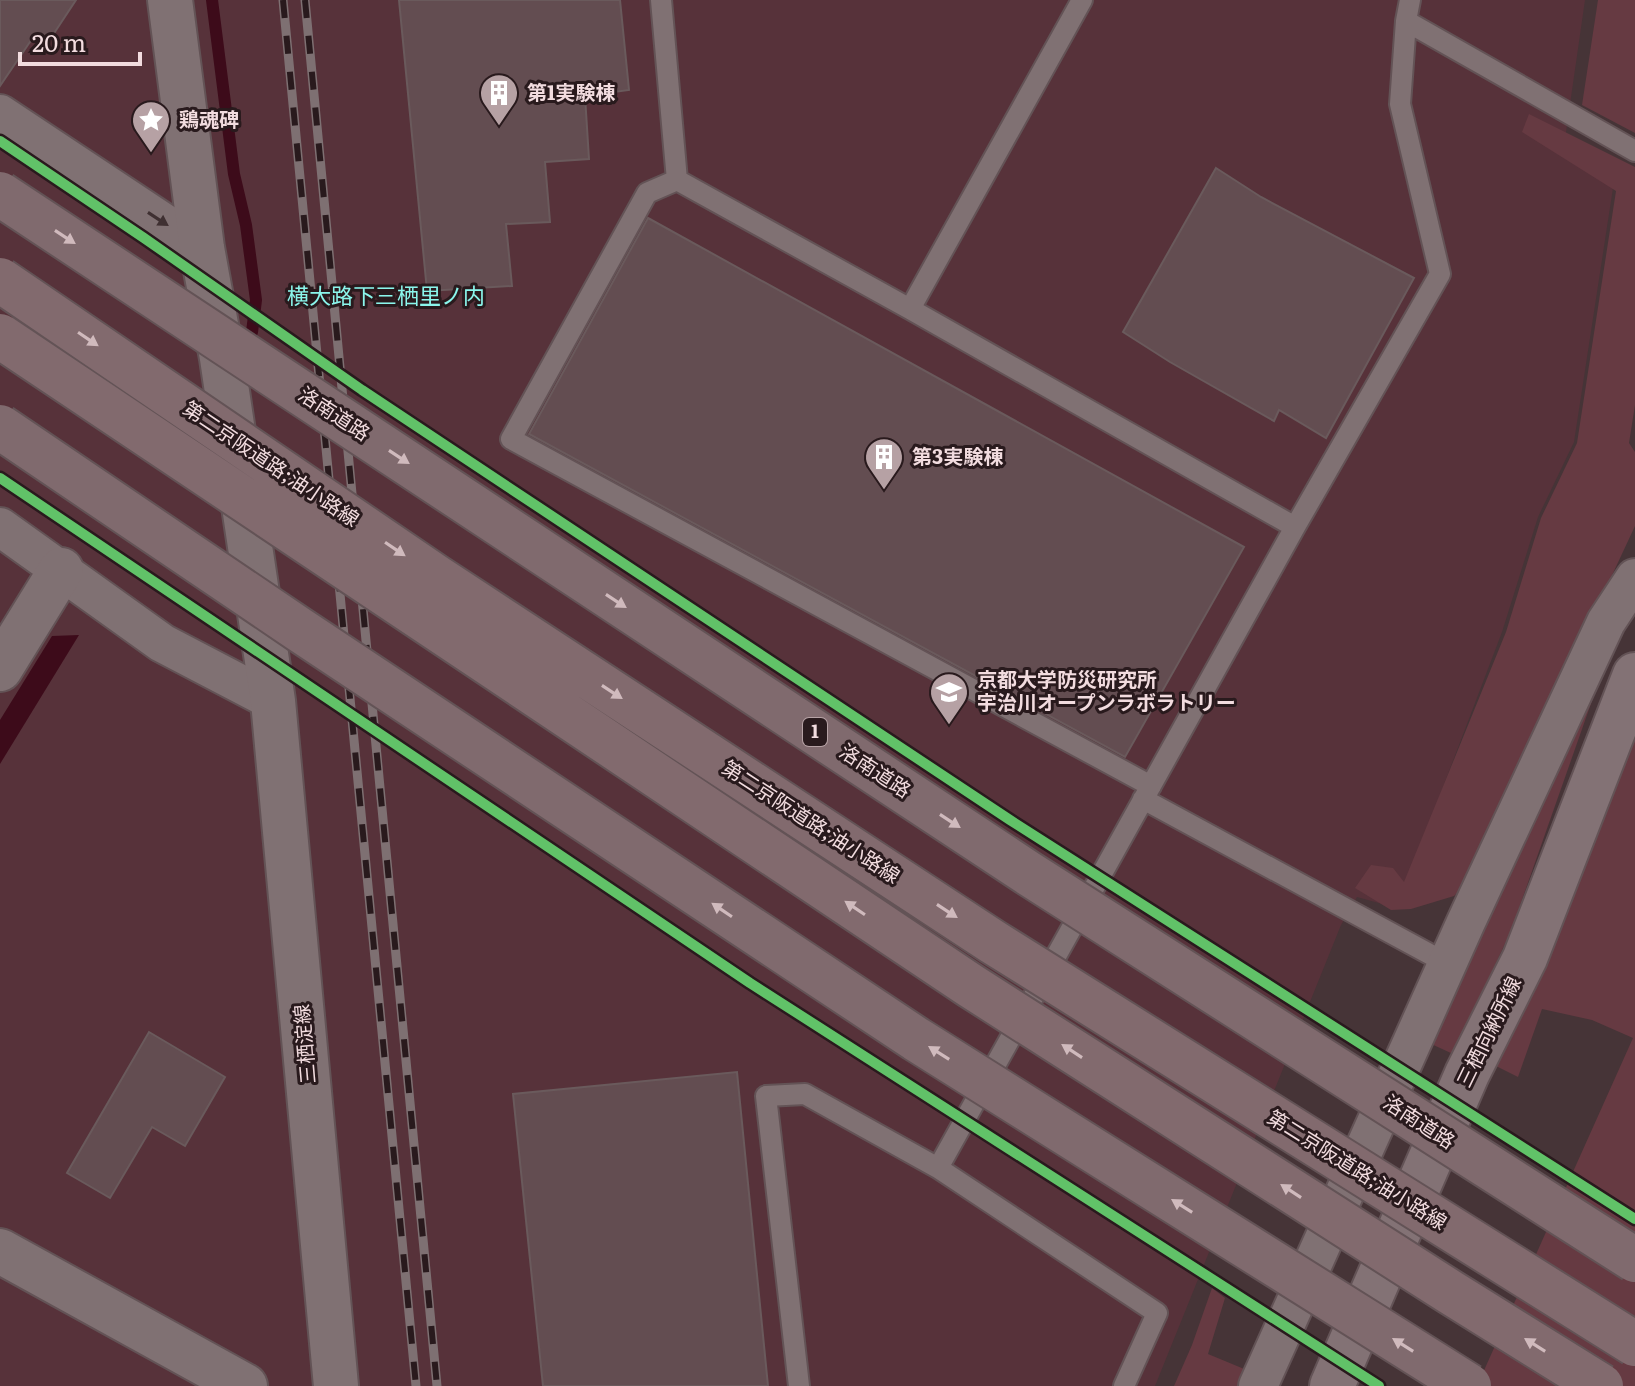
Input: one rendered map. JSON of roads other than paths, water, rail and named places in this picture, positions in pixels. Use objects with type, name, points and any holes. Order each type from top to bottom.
[{"type":"highway","name":"洛南道路","points":[[0,194],[1028,873],[1635,1260]]},
{"type":"highway","name":"第二京阪道路;油小路線","points":[[0,280],[436,577],[993,942],[1635,1344]]},
{"type":"highway","points":[[0,336],[971,986],[1601,1386]]},
{"type":"highway","points":[[0,427],[916,1039],[1469,1386]]},
{"type":"main road","name":"三栖向納所線","points":[[1332,1386],[1467,1074],[1525,958],[1635,675]]},
{"type":"street","name":"三栖淀線","points":[[170,0],[202,248],[222,358],[273,701],[336,1386]]},
{"type":"street","points":[[0,114],[202,248]]},
{"type":"street","points":[[0,527],[162,643],[273,701]]},
{"type":"street","points":[[0,669],[61,570]]},
{"type":"street","points":[[1258,1386],[1606,622],[1635,578]]},
{"type":"street","points":[[0,1251],[245,1386]]},
{"type":"lane","points":[[661,0],[677,180]]},
{"type":"lane","points":[[910,309],[1082,0]]},
{"type":"lane","points":[[938,1168],[1295,527],[1440,274],[1400,104],[1410,0]]},
{"type":"lane","points":[[1406,21],[1635,151]]},
{"type":"lane","points":[[677,180],[1295,527]]},
{"type":"lane","points":[[677,180],[647,193],[511,439],[1147,792],[1448,964]]},
{"type":"lane","points":[[799,1386],[766,1096],[805,1094],[938,1168],[1157,1313],[1124,1386]]},
{"type":"waterway","points":[[212,0],[234,174],[246,225],[256,300],[252,332]]},
{"type":"railway","points":[[283,0],[416,1386]]},
{"type":"railway","points":[[305,0],[437,1386]]},
{"type":"place","name":"第1実験棟","points":[[499,127]]},
{"type":"place","name":"鶏魂碑","points":[[151,154]]},
{"type":"place","name":"第3実験棟","points":[[884,491]]},
{"type":"place","name":"京都大学防災研究所 宇治川オープンラボラトリー","points":[[949,726]]},
{"type":"district","name":"横大路下三栖里ノ内","points":[[386,296]]}]
